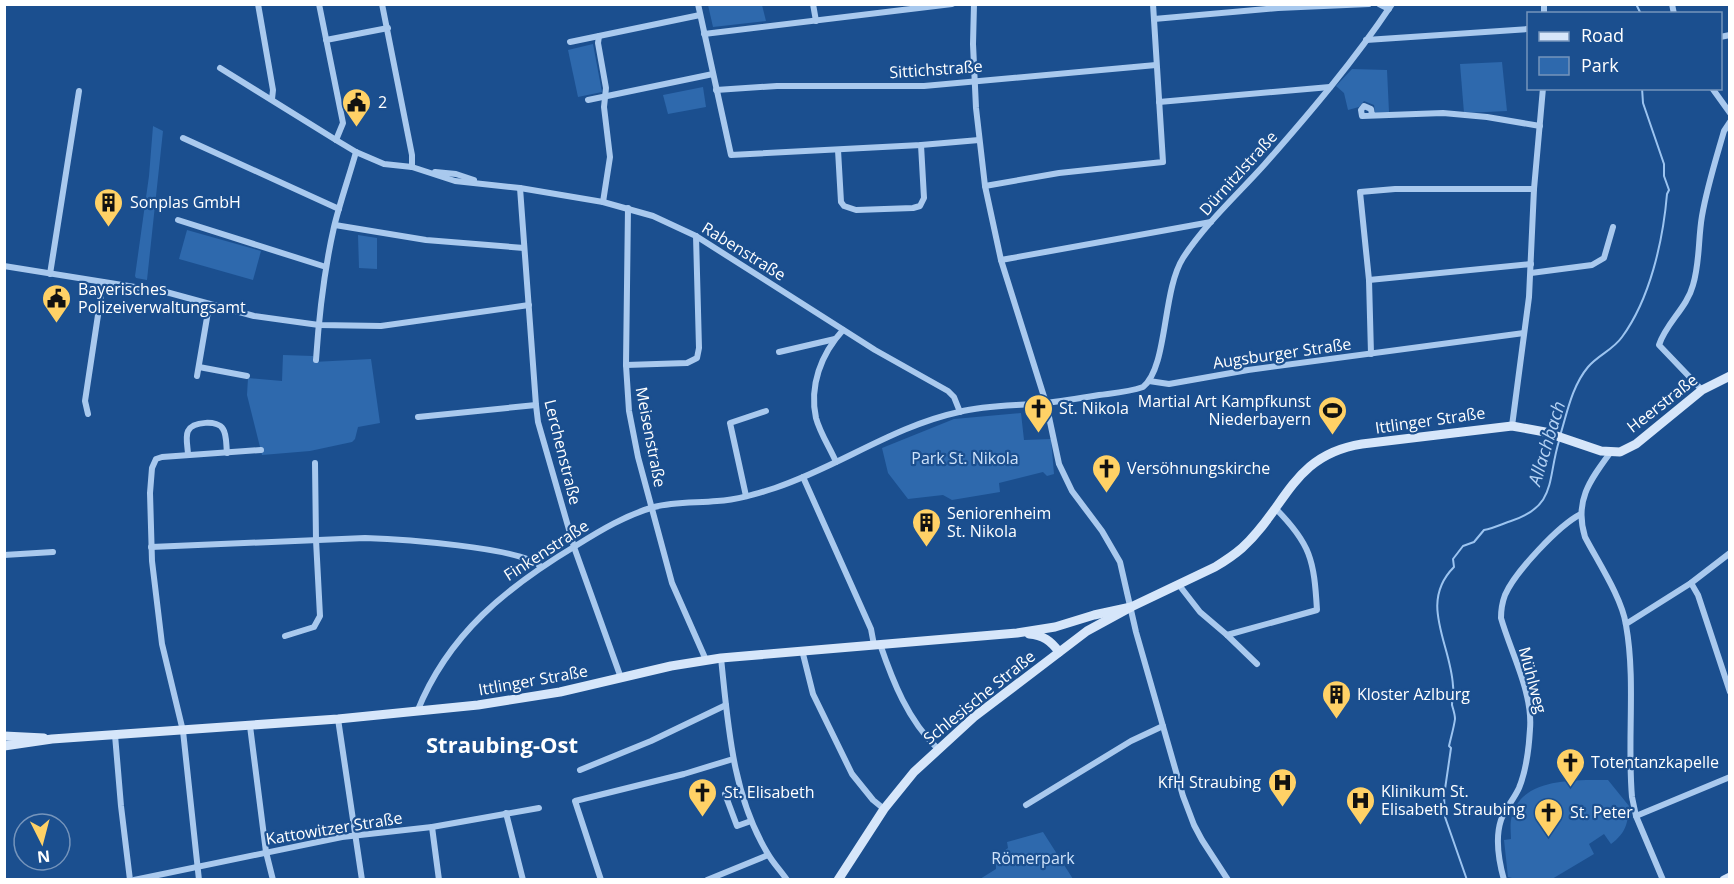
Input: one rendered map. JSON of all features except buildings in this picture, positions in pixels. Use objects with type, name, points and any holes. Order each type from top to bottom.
[{"type":"street","points":[[258,4],[273,90],[272,99]]},
{"type":"street","points":[[320,4],[343,123],[336,140]]},
{"type":"street","points":[[382,4],[412,155],[412,168]]},
{"type":"street","points":[[698,4],[731,156],[979,140]]},
{"type":"street","points":[[813,4],[816,21]]},
{"type":"street","points":[[704,34],[816,21],[893,8],[952,4]]},
{"type":"street","points":[[974,4],[974,80],[986,186],[1001,260],[1046,403],[1063,475],[1071,491],[1102,531],[1124,575],[1183,796],[1194,825],[1228,879]]},
{"type":"street","points":[[986,186],[1059,173],[1163,162],[1154,4]]},
{"type":"street","points":[[1154,19],[1278,8],[1369,4]]},
{"type":"street","points":[[1379,4],[1391,7]]},
{"type":"street","name":"Dürnitzlstraße","points":[[1149,381],[1157,365],[1175,273],[1192,246],[1292,133],[1391,7]]},
{"type":"street","points":[[570,42],[700,15]]},
{"type":"street","points":[[326,40],[388,28]]},
{"type":"street","points":[[1366,40],[1527,29]]},
{"type":"street","points":[[599,36],[598,44],[607,96],[604,107],[610,157],[603,202]]},
{"type":"street","name":"Sittichstraße","points":[[716,90],[777,86],[924,86],[1156,65]]},
{"type":"street","name":"Rabenstraße","points":[[220,68],[356,152],[391,166],[412,168],[455,181],[520,188],[603,202],[652,216],[696,236],[843,330],[948,391],[954,397],[960,412]]},
{"type":"street","points":[[588,100],[713,74]]},
{"type":"street","points":[[1159,102],[1330,87]]},
{"type":"street","points":[[1512,426],[1531,273],[1534,189],[1542,90]]},
{"type":"street","points":[[1713,90],[1730,113]]},
{"type":"street","points":[[50,274],[79,91]]},
{"type":"street","points":[[1372,115],[1443,113],[1487,117],[1540,126]]},
{"type":"street","points":[[1702,390],[1659,345],[1662,334],[1688,299],[1693,286],[1699,262],[1702,218],[1724,131],[1730,122]]},
{"type":"street","points":[[183,138],[339,209]]},
{"type":"street","points":[[838,150],[844,206],[856,210],[914,208],[920,206],[924,198],[921,145]]},
{"type":"street","points":[[316,360],[326,267],[339,209],[356,152]]},
{"type":"street","name":"Lerchenstraße","points":[[520,188],[536,405],[552,473],[574,547],[621,678]]},
{"type":"street","points":[[1371,354],[1369,280],[1360,192],[1395,189],[1534,189]]},
{"type":"street","name":"Meisenstraße","points":[[628,208],[626,365],[629,411],[672,583],[706,660]]},
{"type":"street","points":[[178,220],[326,267]]},
{"type":"street","points":[[1001,260],[1212,222]]},
{"type":"street","points":[[335,225],[426,240],[524,248]]},
{"type":"street","points":[[1531,273],[1593,265],[1604,258],[1613,227]]},
{"type":"street","points":[[626,365],[687,363],[697,358],[699,348],[696,236]]},
{"type":"street","points":[[1369,280],[1531,264]]},
{"type":"street","points":[[4,266],[166,292],[209,306],[254,316],[319,325],[381,326],[529,305]]},
{"type":"street","points":[[88,414],[86,401],[103,282]]},
{"type":"street","points":[[197,376],[209,306]]},
{"type":"street","points":[[836,462],[817,420],[814,396],[819,368],[835,339],[843,330]]},
{"type":"street","name":"Augsburger Straße","points":[[960,412],[1135,390],[1143,387],[1149,381],[1169,384],[1246,370],[1524,333]]},
{"type":"street","points":[[779,352],[835,339]]},
{"type":"street","points":[[199,367],[247,376]]},
{"type":"street","name":"Heerstraße","points":[[1610,453],[1620,452],[1636,444],[1702,390],[1730,376]]},
{"type":"street","points":[[418,417],[536,405]]},
{"type":"street","points":[[746,496],[730,423],[766,411]]},
{"type":"street","name":"Finkenstraße","points":[[417,712],[435,673],[453,645],[489,607],[541,567],[610,525],[652,508],[746,496],[803,477],[915,425],[960,412]]},
{"type":"street","points":[[188,455],[187,435],[196,424],[217,423],[221,425],[225,433],[227,453]]},
{"type":"street","name":"Ittlinger Straße","points":[[1111,617],[1231,557],[1254,536],[1309,467],[1337,449],[1512,426],[1545,432],[1610,453]]},
{"type":"street","points":[[199,879],[183,731],[162,645],[151,547],[150,493],[153,464],[156,459],[162,457],[261,450]]},
{"type":"street","points":[[1610,453],[1589,483],[1583,498],[1581,514],[1585,537],[1621,606],[1626,624],[1630,671],[1630,778],[1636,816],[1663,879]]},
{"type":"street","points":[[285,636],[314,627],[319,622],[315,463]]},
{"type":"street","points":[[803,477],[899,696],[937,748]]},
{"type":"street","points":[[1227,635],[1317,610],[1315,578],[1308,552],[1298,532],[1275,508]]},
{"type":"street","name":"Mühlweg","points":[[1504,879],[1500,867],[1499,830],[1501,820],[1519,788],[1528,750],[1531,717],[1501,618],[1501,607],[1505,594],[1524,567],[1570,519],[1581,514]]},
{"type":"street","points":[[151,547],[365,538],[419,540],[486,549],[533,560],[541,567]]},
{"type":"street","points":[[4,555],[52,552]]},
{"type":"street","points":[[1626,624],[1691,583],[1730,553]]},
{"type":"street","points":[[1691,583],[1698,595],[1730,692]]},
{"type":"street","points":[[1179,585],[1200,612],[1257,664]]},
{"type":"street","name":"Ittlinger Straße","points":[[4,746],[52,739],[417,712],[520,700],[706,660],[1017,633],[1055,627],[1131,607]]},
{"type":"street","name":"Schlesische Straße","points":[[841,879],[884,809],[937,748],[1059,652],[1111,617]]},
{"type":"street","name":"Ittlinger Straße","points":[[1017,633],[1040,635],[1050,641],[1059,652]]},
{"type":"street","points":[[802,650],[813,694],[852,774],[873,800],[884,809]]},
{"type":"street","points":[[721,658],[733,759],[740,788],[751,821],[768,855],[787,879]]},
{"type":"street","points":[[580,770],[651,741],[726,705]]},
{"type":"street","points":[[338,719],[362,879]]},
{"type":"street","points":[[250,726],[266,852],[273,879]]},
{"type":"street","points":[[1026,805],[1131,741],[1163,726]]},
{"type":"street","points":[[115,735],[120,806],[132,879]]},
{"type":"street","name":"Ittlinger Straße","points":[[4,736],[35,736],[52,739]]},
{"type":"street","points":[[600,879],[575,801],[684,774],[733,759]]},
{"type":"street","points":[[1636,816],[1730,777]]},
{"type":"street","points":[[740,788],[725,794],[737,826],[751,821]]},
{"type":"street","name":"Kattowitzer Straße","points":[[132,879],[356,836],[432,827],[539,808]]},
{"type":"street","points":[[506,813],[523,879]]},
{"type":"street","points":[[432,827],[439,879]]},
{"type":"street","points":[[707,879],[768,855]]},
{"type":"street","points":[[1724,879],[1730,877]]},
{"type":"green space","points":[[708,5],[762,5],[766,21],[713,27]]},
{"type":"green space","points":[[593,44],[602,92],[578,97],[568,50]]},
{"type":"green space","points":[[1502,62],[1507,111],[1464,113],[1460,64]]},
{"type":"green space","points":[[1352,69],[1387,70],[1389,112],[1375,113],[1374,105],[1364,101],[1359,107],[1348,110],[1344,93],[1336,86]]},
{"type":"green space","points":[[703,87],[706,107],[668,114],[663,95]]},
{"type":"green space","points":[[153,126],[163,131],[147,280],[135,276],[149,176]]},
{"type":"green space","points":[[187,230],[261,251],[253,280],[179,259]]},
{"type":"green space","points":[[358,235],[377,238],[377,269],[359,268]]},
{"type":"green space","points":[[283,355],[313,356],[313,362],[371,359],[380,423],[358,427],[352,442],[310,451],[262,455],[247,395],[248,378],[282,381]]},
{"type":"green space","name":"Park St. Nikola","points":[[1021,413],[1024,440],[1051,439],[1054,474],[1047,476],[1043,472],[999,483],[1000,492],[952,500],[943,495],[908,499],[888,473],[882,448],[954,419]]},
{"type":"green space","points":[[1608,780],[1629,806],[1625,827],[1616,840],[1611,844],[1604,834],[1589,844],[1594,854],[1552,879],[1508,877],[1504,840],[1511,839],[1511,820],[1516,806],[1524,796],[1536,788],[1565,781]]},
{"type":"green space","name":"Römerpark","points":[[1043,832],[1073,879],[980,879],[996,869],[996,857],[1008,848],[1007,842]]},
{"type":"waterway","name":"Allachbach","points":[[1636,4],[1640,12]]},
{"type":"waterway","name":"Allachbach","points":[[1560,436],[1582,374],[1618,342],[1632,322],[1654,269],[1669,190],[1664,176],[1664,164],[1643,103],[1642,90]]},
{"type":"waterway","name":"Allachbach","points":[[1467,880],[1445,817],[1444,796],[1451,748],[1449,746],[1455,719],[1452,705],[1451,670],[1439,624],[1438,595],[1454,567],[1453,559],[1463,546],[1474,542],[1484,530],[1526,515],[1536,508],[1548,490],[1559,441]]},
{"type":"place","name":"2","points":[[357,128]]},
{"type":"place","name":"Sonplas GmbH","points":[[109,228]]},
{"type":"place","name":"Bayerisches Polizeiverwaltungsamt","points":[[57,324]]},
{"type":"place","name":"St. Nikola","points":[[1038,434]]},
{"type":"place","name":"Martial Art Kampfkunst Niederbayern","points":[[1332,436]]},
{"type":"place","name":"Versöhnungskirche","points":[[1106,494]]},
{"type":"place","name":"Seniorenheim St. Nikola","points":[[926,548]]},
{"type":"place","name":"Kloster Azlburg","points":[[1336,720]]},
{"type":"place","name":"Totentanzkapelle","points":[[1570,788]]},
{"type":"place","name":"KfH Straubing","points":[[1282,808]]},
{"type":"place","name":"St. Elisabeth","points":[[703,818]]},
{"type":"place","name":"Klinikum St. Elisabeth Straubing","points":[[1360,826]]},
{"type":"place","name":"St. Peter","points":[[1549,838]]},
{"type":"district","name":"Straubing-Ost","points":[[502,744]]}]
